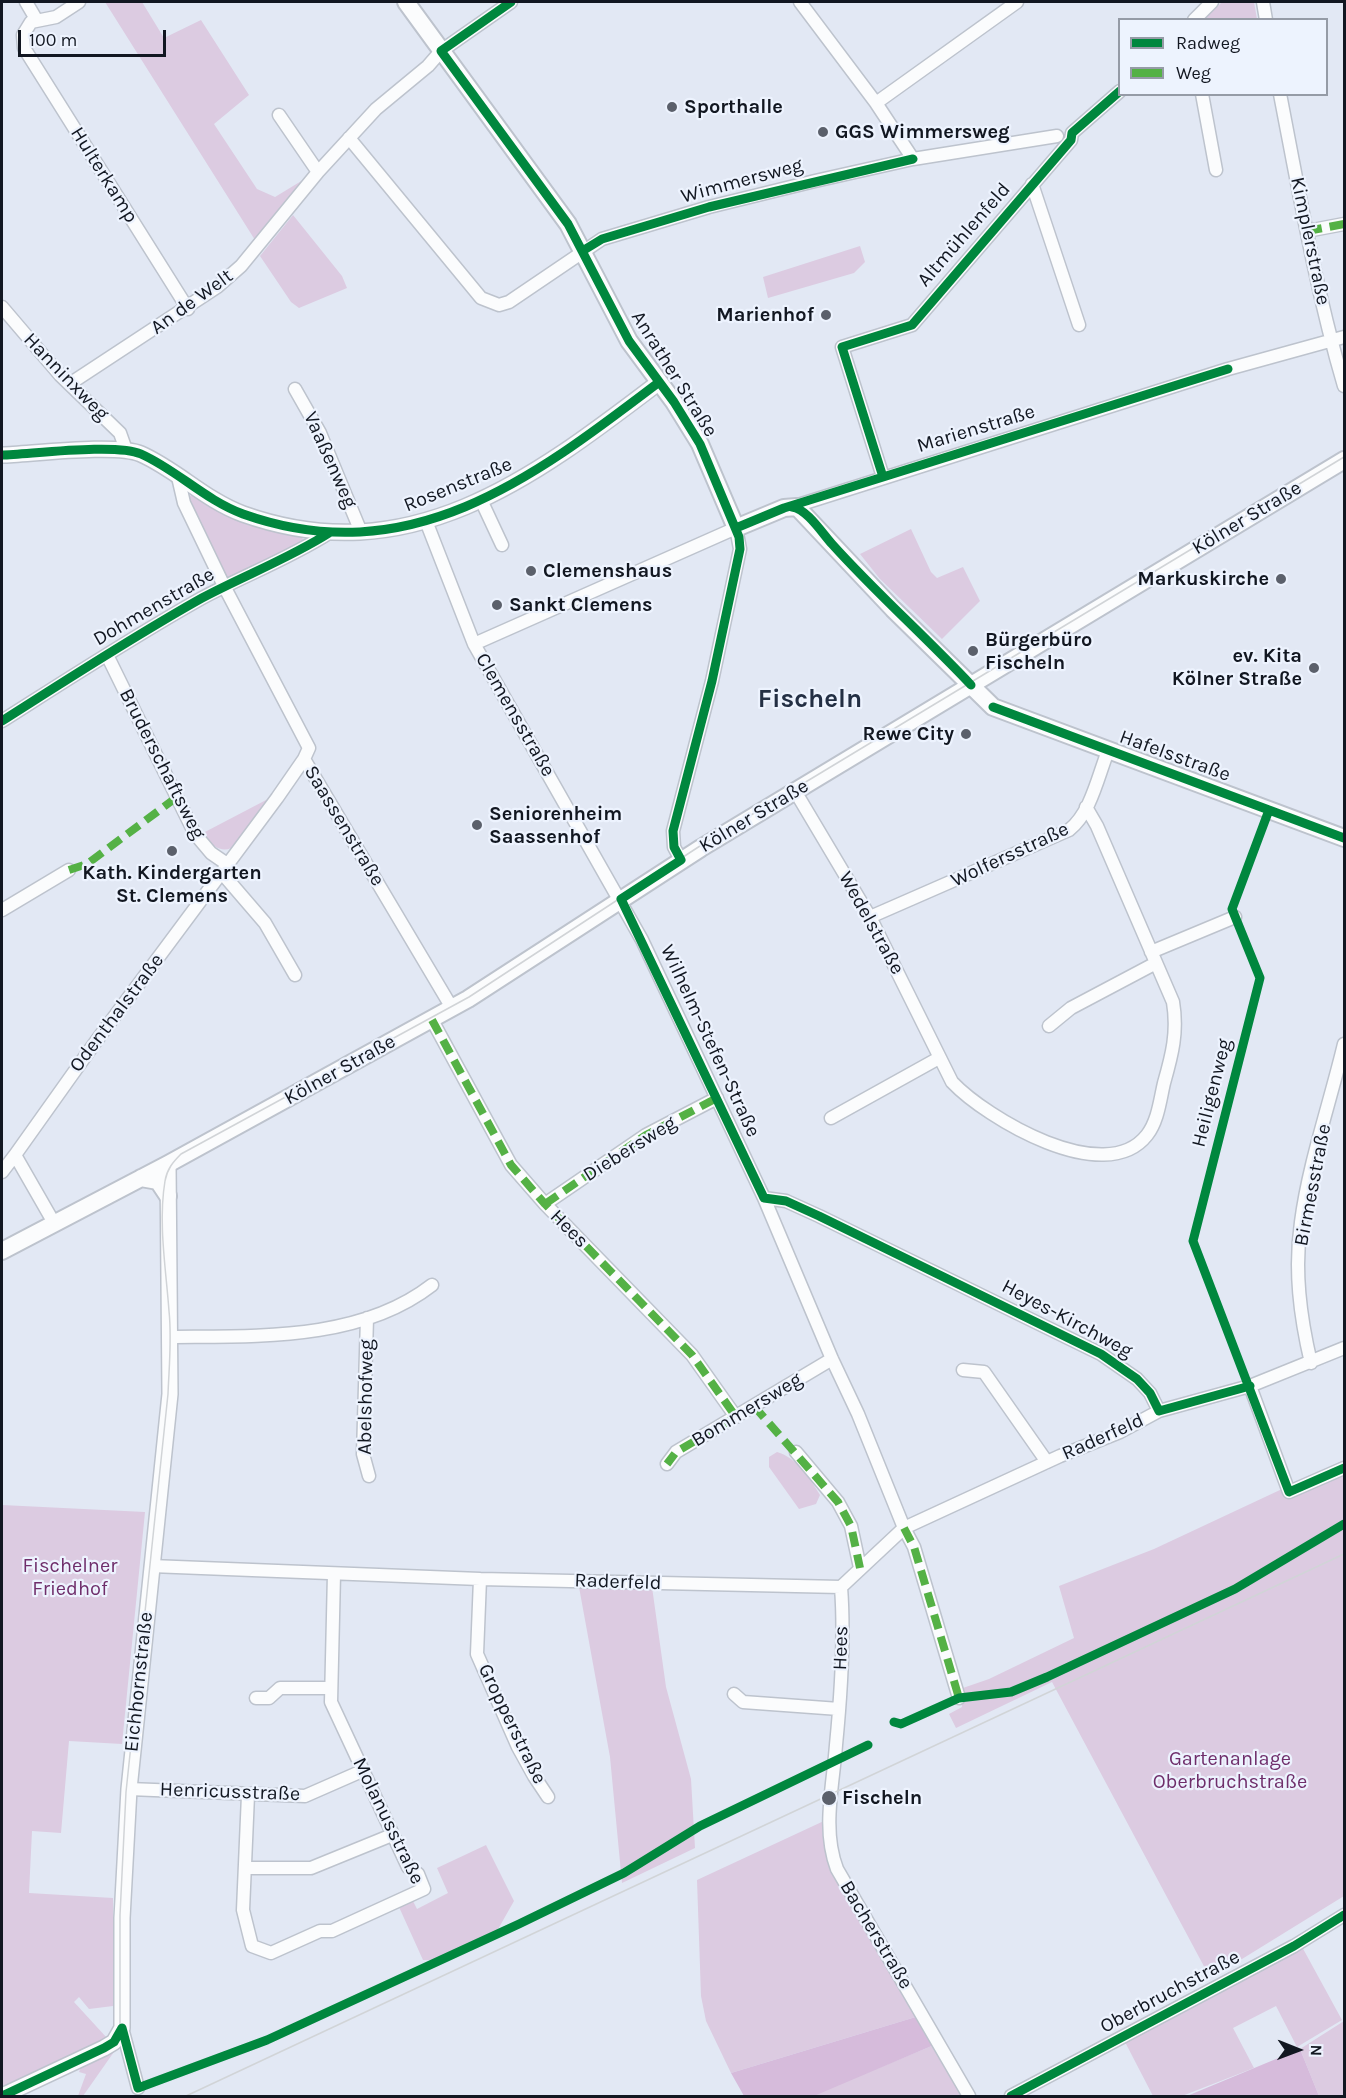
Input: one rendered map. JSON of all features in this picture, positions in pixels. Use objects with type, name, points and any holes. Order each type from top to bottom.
[{"type":"main road","name":"Anrather Straße","points":[[406,2],[552,200],[584,250],[628,341],[674,402],[700,444],[736,528]]},
{"type":"main road","name":"Kölner Straße","points":[[2,1251],[168,1164],[432,1020],[681,860],[1344,460]]},
{"type":"main road","name":"Marienstraße","points":[[736,528],[792,507]]},
{"type":"main road","name":"Hafelsstraße","points":[[792,507],[797,507],[814,524],[874,590],[986,702],[1003,712],[1344,838]]},
{"type":"main road","points":[[141,1178],[158,1181],[168,1196]]},
{"type":"street","points":[[26,2],[36,19],[56,17],[79,2]]},
{"type":"street","name":"An de Welt","points":[[71,383],[188,309],[241,266],[318,172],[376,109],[428,66],[441,51],[511,2]]},
{"type":"street","points":[[800,2],[876,102],[913,159]]},
{"type":"street","points":[[876,102],[1017,2]]},
{"type":"street","points":[[1196,18],[1212,2]]},
{"type":"street","points":[[1263,2],[1266,18]]},
{"type":"street","name":"Hulterkamp","points":[[36,19],[24,30],[23,40],[28,56],[188,309]]},
{"type":"street","name":"Altmühlenfeld","points":[[883,477],[842,346],[912,325],[1032,184],[1065,138],[1118,92]]},
{"type":"street","points":[[1202,96],[1216,170]]},
{"type":"street","name":"Kimplerstraße","points":[[1280,96],[1306,231],[1344,386]]},
{"type":"street","points":[[279,115],[318,172]]},
{"type":"street","name":"Wimmersweg","points":[[349,138],[481,298],[499,305],[509,302],[602,239],[710,207],[913,159],[1065,138]]},
{"type":"street","name":"Altmühlenfeld","points":[[1032,184],[1078,325]]},
{"type":"street","points":[[1306,231],[1344,224]]},
{"type":"street","name":"Hanninxweg","points":[[2,307],[60,375],[71,383],[120,433],[126,450]]},
{"type":"street","name":"Marienstraße","points":[[792,507],[1228,369],[1344,337]]},
{"type":"street","name":"Rosenstraße","points":[[126,450],[149,458],[240,513],[321,532],[361,532],[426,521],[481,500],[522,480],[568,450],[658,383]]},
{"type":"street","name":"Vaaßenweg","points":[[296,389],[320,433],[361,532]]},
{"type":"street","points":[[2,455],[126,450]]},
{"type":"street","name":"Saassenstraße","points":[[178,477],[184,504],[309,748],[304,759],[452,1008]]},
{"type":"street","points":[[481,500],[502,545]]},
{"type":"street","name":"Clemensstraße","points":[[426,521],[474,644],[621,899]]},
{"type":"street","name":"Marienstraße","points":[[474,644],[736,528]]},
{"type":"street","name":"Anrather Straße","points":[[681,860],[674,847],[673,831],[712,681],[740,549],[736,528]]},
{"type":"street","name":"Dohmenstraße","points":[[2,721],[107,655],[224,586],[309,545],[321,532]]},
{"type":"street","name":"Bruderschaftsweg","points":[[107,655],[195,834],[224,869]]},
{"type":"street","name":"Wolfersstraße","points":[[870,917],[1056,837],[1075,825],[1086,807],[1108,751]]},
{"type":"street","name":"Odenthalstraße","points":[[2,1172],[304,759]]},
{"type":"street","name":"Wedelstraße","points":[[795,791],[870,917],[952,1082],[967,1097],[1020,1132],[1048,1143],[1102,1155],[1126,1149],[1145,1137],[1154,1122],[1174,1047],[1177,1025],[1173,1002],[1097,826],[1086,807]]},
{"type":"street","points":[[224,869],[265,923],[295,975]]},
{"type":"street","points":[[2,910],[69,870]]},
{"type":"street","name":"Wilhelm-Stefen-Straße","points":[[621,899],[765,1198],[832,1359],[858,1414],[904,1528],[914,1547],[959,1698]]},
{"type":"street","points":[[1049,1026],[1071,1008],[1154,957],[1235,917]]},
{"type":"street","name":"Hees","points":[[432,1020],[511,1165],[545,1204],[692,1355],[736,1417]]},
{"type":"street","name":"Birmesstraße","points":[[1311,1363],[1300,1319],[1298,1279],[1301,1221],[1344,1044]]},
{"type":"street","points":[[831,1118],[939,1058]]},
{"type":"street","name":"Diebersweg","points":[[545,1204],[646,1136],[717,1098]]},
{"type":"street","points":[[15,1155],[54,1223]]},
{"type":"street","name":"Eichhornstraße","points":[[138,2088],[122,2028],[122,1917],[129,1789],[168,1415],[171,1337],[168,1164]]},
{"type":"street","name":"Heyes-Kirchweg","points":[[765,1198],[786,1201],[819,1216],[1101,1354],[1137,1378],[1150,1393],[1159,1411]]},
{"type":"street","points":[[171,1337],[281,1335],[367,1317],[412,1301],[432,1285]]},
{"type":"street","name":"Abelshofweg","points":[[367,1317],[363,1454],[369,1476]]},
{"type":"street","points":[[1159,1411],[1250,1386],[1344,1348]]},
{"type":"street","name":"Bommersweg","points":[[667,1464],[676,1452],[832,1359]]},
{"type":"street","name":"Raderfeld","points":[[963,1370],[984,1372],[1047,1462]]},
{"type":"street","points":[[1250,1386],[1289,1492],[1344,1468]]},
{"type":"street","name":"Raderfeld","points":[[151,1566],[480,1579],[841,1587],[890,1544],[904,1528],[1047,1462],[1119,1432],[1159,1411]]},
{"type":"street","points":[[796,1452],[838,1502],[852,1526],[860,1568]]},
{"type":"street","name":"Molanusstraße","points":[[245,1868],[243,1910],[252,1946],[271,1953],[320,1931],[332,1931],[424,1889],[418,1874],[408,1867],[331,1702],[334,1574]]},
{"type":"street","name":"Gropperstraße","points":[[480,1579],[477,1654],[518,1747],[548,1797]]},
{"type":"street","name":"Hees","points":[[835,1761],[839,1708],[841,1587]]},
{"type":"street","points":[[256,1698],[269,1698],[280,1688],[331,1688]]},
{"type":"street","points":[[734,1694],[743,1702],[839,1708]]},
{"type":"street","name":"Bacherstraße","points":[[835,1761],[830,1840],[837,1869],[969,2097]]},
{"type":"street","name":"Henricusstraße","points":[[129,1789],[305,1796],[362,1771]]},
{"type":"street","points":[[248,1795],[245,1868],[311,1868],[392,1834]]},
{"type":"street","name":"Oberbruchstraße","points":[[1011,2097],[1294,1946],[1344,1915]]},
{"type":"street","points":[[2,2097],[104,2048],[114,2042],[122,2028]]},
{"type":"green space","points":[[105,2],[142,2],[164,38],[201,20],[249,95],[214,124],[257,189],[275,197],[303,180],[255,240]]},
{"type":"green space","points":[[1222,2],[1254,2],[1257,18],[1206,18]]},
{"type":"green space","points":[[293,215],[342,276],[347,288],[299,308],[291,302],[260,256]]},
{"type":"green space","points":[[860,246],[865,262],[854,273],[768,298],[763,277]]},
{"type":"green space","points":[[194,494],[299,535],[304,540],[226,580],[187,500]]},
{"type":"green space","points":[[911,529],[931,572],[937,578],[963,567],[980,601],[942,639],[880,579],[860,554]]},
{"type":"green space","points":[[268,799],[271,801],[249,833],[232,848],[223,849],[213,845],[203,833]]},
{"type":"green space","points":[[777,1452],[791,1459],[807,1476],[820,1495],[816,1504],[799,1509],[769,1467],[769,1457]]},
{"type":"green space","name":"Gartenanlage Oberbruchstraße","points":[[1344,1460],[1344,1896],[1242,1959],[1207,1972],[1052,1682],[956,1728],[949,1714],[962,1707],[960,1689],[989,1679],[1074,1638],[1059,1586],[1154,1549]]},
{"type":"green space","name":"Fischelner Friedhof","points":[[2,1505],[145,1512],[122,1744],[69,1741],[61,1833],[32,1831],[29,1893],[113,1898],[113,2006],[89,2009],[79,1997],[74,2002],[107,2038],[2,2087]]},
{"type":"green space","points":[[579,1587],[652,1587],[666,1687],[691,1779],[695,1848],[622,1883],[610,1757]]},
{"type":"green space","points":[[826,1820],[827,1847],[919,2016],[731,2073],[706,2021],[701,1996],[697,1880]]},
{"type":"green space","points":[[486,1845],[514,1901],[497,1931],[432,1960],[423,1960],[399,1907],[413,1901],[417,1909],[448,1893],[437,1868]]},
{"type":"green space","points":[[1301,1945],[1342,2020],[1297,2047],[1276,2006],[1233,2028],[1254,2068],[1182,2096],[1153,2096],[1125,2042]]},
{"type":"green space","points":[[1344,2021],[1344,2096],[1319,2096],[1300,2049]]},
{"type":"green space","points":[[934,2045],[962,2096],[814,2096],[816,2094]]},
{"type":"green space","points":[[116,2049],[83,2096],[78,2096],[86,2074],[79,2072],[82,2065]]},
{"type":"shaded area","points":[[919,2016],[934,2045],[814,2096],[744,2096],[731,2073]]},
{"type":"shaded area","points":[[1300,2049],[1319,2096],[1187,2096]]},
{"type":"tram line","points":[[2,2095],[101,2048],[114,2039],[120,2028],[120,1915],[126,1792],[168,1394],[170,1321],[162,1213],[165,1181],[173,1163],[181,1154],[469,997],[703,844],[1344,457]]},
{"type":"tram line","points":[[186,2096],[1344,1554]]},
{"type":"marked path","points":[[1307,231],[1344,224]]},
{"type":"marked path","points":[[69,870],[87,864],[177,797]]},
{"type":"marked path","points":[[432,1020],[511,1165],[545,1204],[692,1355],[736,1417],[676,1452],[667,1464]]},
{"type":"marked path","points":[[545,1204],[646,1135],[717,1098]]},
{"type":"marked path","points":[[754,1406],[838,1502],[851,1526],[860,1568]]},
{"type":"marked path","points":[[904,1528],[914,1547],[959,1698]]},
{"type":"cycle path","points":[[511,2],[441,51],[568,224],[629,341],[674,402],[700,444],[739,537],[740,549],[712,681],[673,831],[674,847],[681,860],[621,899],[764,1198],[786,1201],[819,1216],[1101,1354],[1137,1379],[1150,1393],[1159,1411],[1250,1386]]},
{"type":"cycle path","points":[[883,477],[842,347],[912,325],[1071,140],[1072,133],[1118,93]]},
{"type":"cycle path","points":[[584,250],[602,239],[709,207],[913,159]]},
{"type":"cycle path","points":[[736,528],[784,508],[1228,369]]},
{"type":"cycle path","points":[[2,455],[94,449],[129,451],[141,454],[167,468],[216,501],[243,514],[303,529],[360,532],[414,524],[466,507],[515,482],[563,452],[658,383]]},
{"type":"cycle path","points":[[792,507],[809,517],[849,562],[971,685]]},
{"type":"cycle path","points":[[2,721],[177,612],[329,533]]},
{"type":"cycle path","points":[[993,707],[1344,838]]},
{"type":"cycle path","name":"Heiligenweg","points":[[1269,810],[1232,909],[1260,978],[1193,1241],[1289,1492],[1344,1468]]},
{"type":"cycle path","points":[[894,1722],[901,1724],[959,1698],[1011,1692],[1047,1677],[1235,1589],[1344,1524]]},
{"type":"cycle path","points":[[122,2028],[138,2088],[267,2040],[624,1873],[700,1826],[868,1745]]},
{"type":"cycle path","points":[[1011,2096],[1294,1946],[1344,1915]]},
{"type":"cycle path","points":[[2,2096],[104,2048],[114,2042],[122,2028]]},
{"type":"place","name":"Sporthalle","points":[[672,107]]},
{"type":"place","name":"GGS Wimmersweg","points":[[823,132]]},
{"type":"place","name":"Marienhof","points":[[826,315]]},
{"type":"place","name":"Clemenshaus","points":[[531,571]]},
{"type":"place","name":"Markuskirche","points":[[1281,579]]},
{"type":"place","name":"Sankt Clemens","points":[[497,605]]},
{"type":"place","name":"Bürgerbüro Fischeln","points":[[973,651]]},
{"type":"place","name":"ev. Kita Kölner Straße","points":[[1314,668]]},
{"type":"place","name":"Rewe City","points":[[966,734]]},
{"type":"place","name":"Seniorenheim Saassenhof","points":[[477,825]]},
{"type":"place","name":"Kath. Kindergarten St. Clemens","points":[[172,851]]},
{"type":"place","name":"Fischeln","points":[[829,1798]]},
{"type":"district","name":"Fischeln","points":[[810,700]]}]
